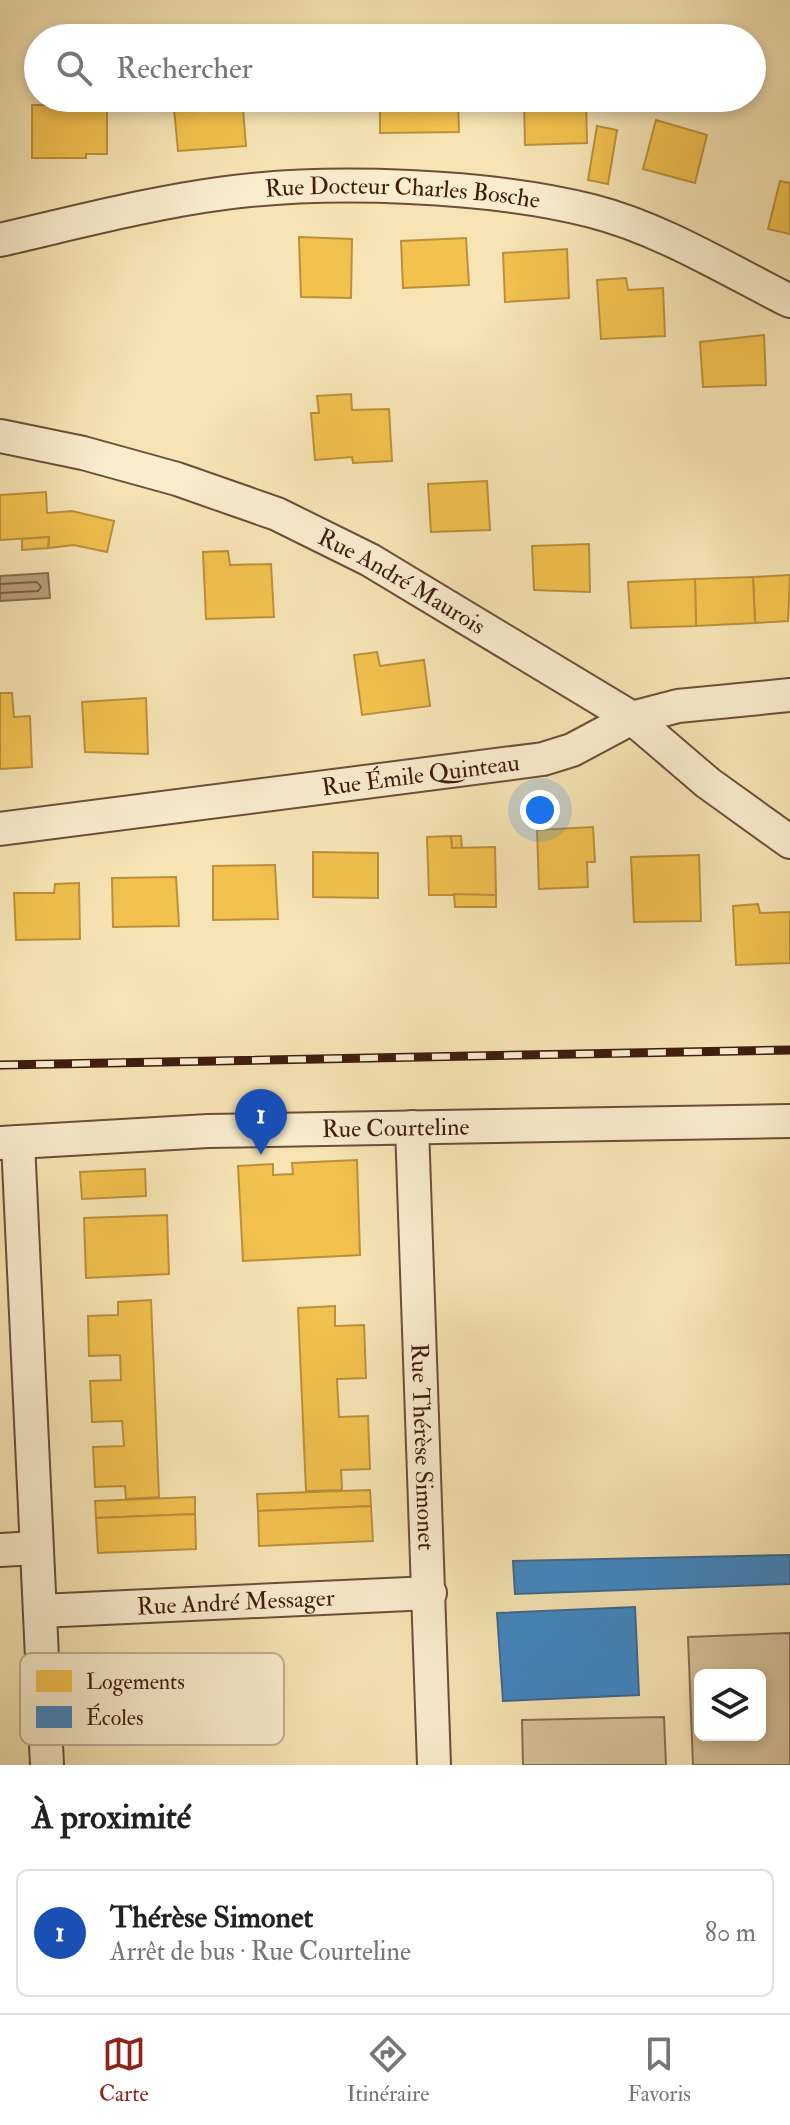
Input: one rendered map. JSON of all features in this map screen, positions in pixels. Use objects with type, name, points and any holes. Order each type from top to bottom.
[{"type":"street","name":"Rue Docteur Charles Bosche","points":[[0,240],[227,193],[376,186],[472,194],[592,211],[635,226],[790,301]]},
{"type":"street","name":"Rue André Maurois","points":[[0,436],[83,453],[164,475],[277,514],[370,560],[632,718]]},
{"type":"street","points":[[632,718],[678,706],[790,695]]},
{"type":"street","points":[[632,718],[708,783],[790,842]]},
{"type":"street","name":"Rue Émile Quinteau","points":[[0,829],[543,759],[572,750],[632,718]]},
{"type":"street","name":"Rue Courteline","points":[[9,1142],[208,1131],[790,1121]]},
{"type":"street","name":"Rue Thérèse Simonet","points":[[412,1127],[434,1765]]},
{"type":"street","points":[[9,1142],[42,1653]]},
{"type":"street","points":[[0,1550],[36,1548]]},
{"type":"street","name":"Rue André Messager","points":[[40,1611],[429,1577]]},
{"type":"street","points":[[46,1745],[47,1765]]},
{"type":"shaded area","points":[[790,1633],[790,1765],[693,1765],[688,1637]]},
{"type":"shaded area","points":[[664,1717],[666,1765],[523,1765],[522,1720]]},
{"type":"water","points":[[48,573],[50,598],[0,601],[0,576]]},
{"type":"building: Logements","points":[[32,112],[107,112],[107,154],[86,154],[86,158],[32,158]]},
{"type":"building: Logements","points":[[174,112],[243,112],[246,146],[178,151]]},
{"type":"building: Logements","points":[[380,112],[458,112],[459,132],[380,133]]},
{"type":"building: Logements","points":[[524,112],[586,112],[587,143],[525,145]]},
{"type":"building: Logements","points":[[656,120],[707,135],[695,183],[643,169]]},
{"type":"building: Logements","points":[[597,126],[617,130],[608,184],[588,180]]},
{"type":"building: Logements","points":[[780,181],[790,183],[790,234],[768,229]]},
{"type":"building: Logements","points":[[299,237],[352,239],[351,298],[301,297]]},
{"type":"building: Logements","points":[[466,238],[469,285],[403,288],[401,241]]},
{"type":"building: Logements","points":[[567,249],[569,298],[505,302],[503,253]]},
{"type":"building: Logements","points":[[626,278],[628,290],[663,288],[665,336],[601,339],[597,280]]},
{"type":"building: Logements","points":[[764,335],[766,385],[703,387],[700,342]]},
{"type":"building: Logements","points":[[351,394],[352,410],[389,409],[392,461],[353,463],[352,457],[315,460],[311,413],[319,413],[317,396]]},
{"type":"building: Logements","points":[[487,481],[490,530],[431,532],[428,484]]},
{"type":"building: Logements","points":[[46,492],[47,513],[72,511],[114,521],[107,552],[74,545],[48,548],[49,537],[0,540],[0,495]]},
{"type":"building: Logements","points":[[49,537],[48,548],[22,550],[22,539]]},
{"type":"building: Logements","points":[[589,544],[590,592],[534,590],[532,546]]},
{"type":"building: Logements","points":[[228,551],[230,565],[271,564],[274,617],[206,619],[203,552]]},
{"type":"building: Logements","points":[[790,575],[788,621],[755,623],[753,577]]},
{"type":"building: Logements","points":[[753,577],[755,623],[696,626],[695,579]]},
{"type":"building: Logements","points":[[695,579],[696,626],[631,628],[628,582]]},
{"type":"building: Logements","points":[[377,652],[380,666],[424,660],[430,706],[362,715],[354,655]]},
{"type":"building: Logements","points":[[0,693],[12,693],[14,717],[30,716],[32,767],[0,769]]},
{"type":"building: Logements","points":[[146,698],[148,754],[85,752],[82,702]]},
{"type":"building: Logements","points":[[593,827],[595,862],[587,862],[588,887],[539,889],[537,830]]},
{"type":"building: Logements","points":[[451,836],[461,836],[462,849],[452,848]]},
{"type":"building: Logements","points":[[451,836],[452,848],[495,847],[496,895],[429,895],[427,837]]},
{"type":"building: Logements","points":[[313,852],[378,853],[378,898],[313,897]]},
{"type":"building: Logements","points":[[699,855],[701,921],[634,922],[631,857]]},
{"type":"building: Logements","points":[[275,865],[278,919],[213,920],[213,866]]},
{"type":"building: Logements","points":[[176,877],[179,926],[113,927],[112,878]]},
{"type":"building: Logements","points":[[79,883],[80,939],[16,940],[14,893],[54,893],[55,884]]},
{"type":"building: Logements","points":[[454,894],[496,895],[496,907],[455,907]]},
{"type":"building: Logements","points":[[758,904],[760,913],[790,912],[790,963],[736,965],[733,906]]},
{"type":"building: Logements","points":[[357,1160],[360,1255],[243,1261],[238,1166],[273,1164],[273,1175],[293,1174],[292,1163]]},
{"type":"building: Logements","points":[[145,1169],[146,1196],[82,1199],[80,1172]]},
{"type":"building: Logements","points":[[167,1215],[169,1274],[86,1278],[84,1218]]},
{"type":"building: Logements","points":[[151,1300],[159,1497],[126,1499],[125,1486],[95,1487],[93,1447],[124,1446],[122,1421],[92,1422],[90,1381],[121,1380],[120,1355],[89,1356],[88,1316],[118,1315],[118,1302]]},
{"type":"building: Logements","points":[[335,1306],[335,1326],[364,1325],[366,1378],[337,1379],[339,1417],[368,1416],[370,1469],[341,1470],[342,1490],[306,1491],[298,1308]]},
{"type":"building: Logements","points":[[370,1490],[371,1506],[258,1511],[257,1494]]},
{"type":"building: Logements","points":[[195,1497],[195,1514],[96,1518],[95,1501]]},
{"type":"building: Logements","points":[[371,1506],[373,1541],[259,1546],[258,1511]]},
{"type":"building: Logements","points":[[195,1514],[196,1549],[98,1553],[96,1518]]},
{"type":"building: Écoles","points":[[790,1555],[790,1584],[515,1594],[513,1561]]},
{"type":"building: Écoles","points":[[635,1607],[639,1695],[503,1701],[497,1613]]},
{"type":"railway","points":[[0,1065],[790,1050]]},
{"type":"place","name":"Thérèse Simonet","points":[[261,1155]]}]
